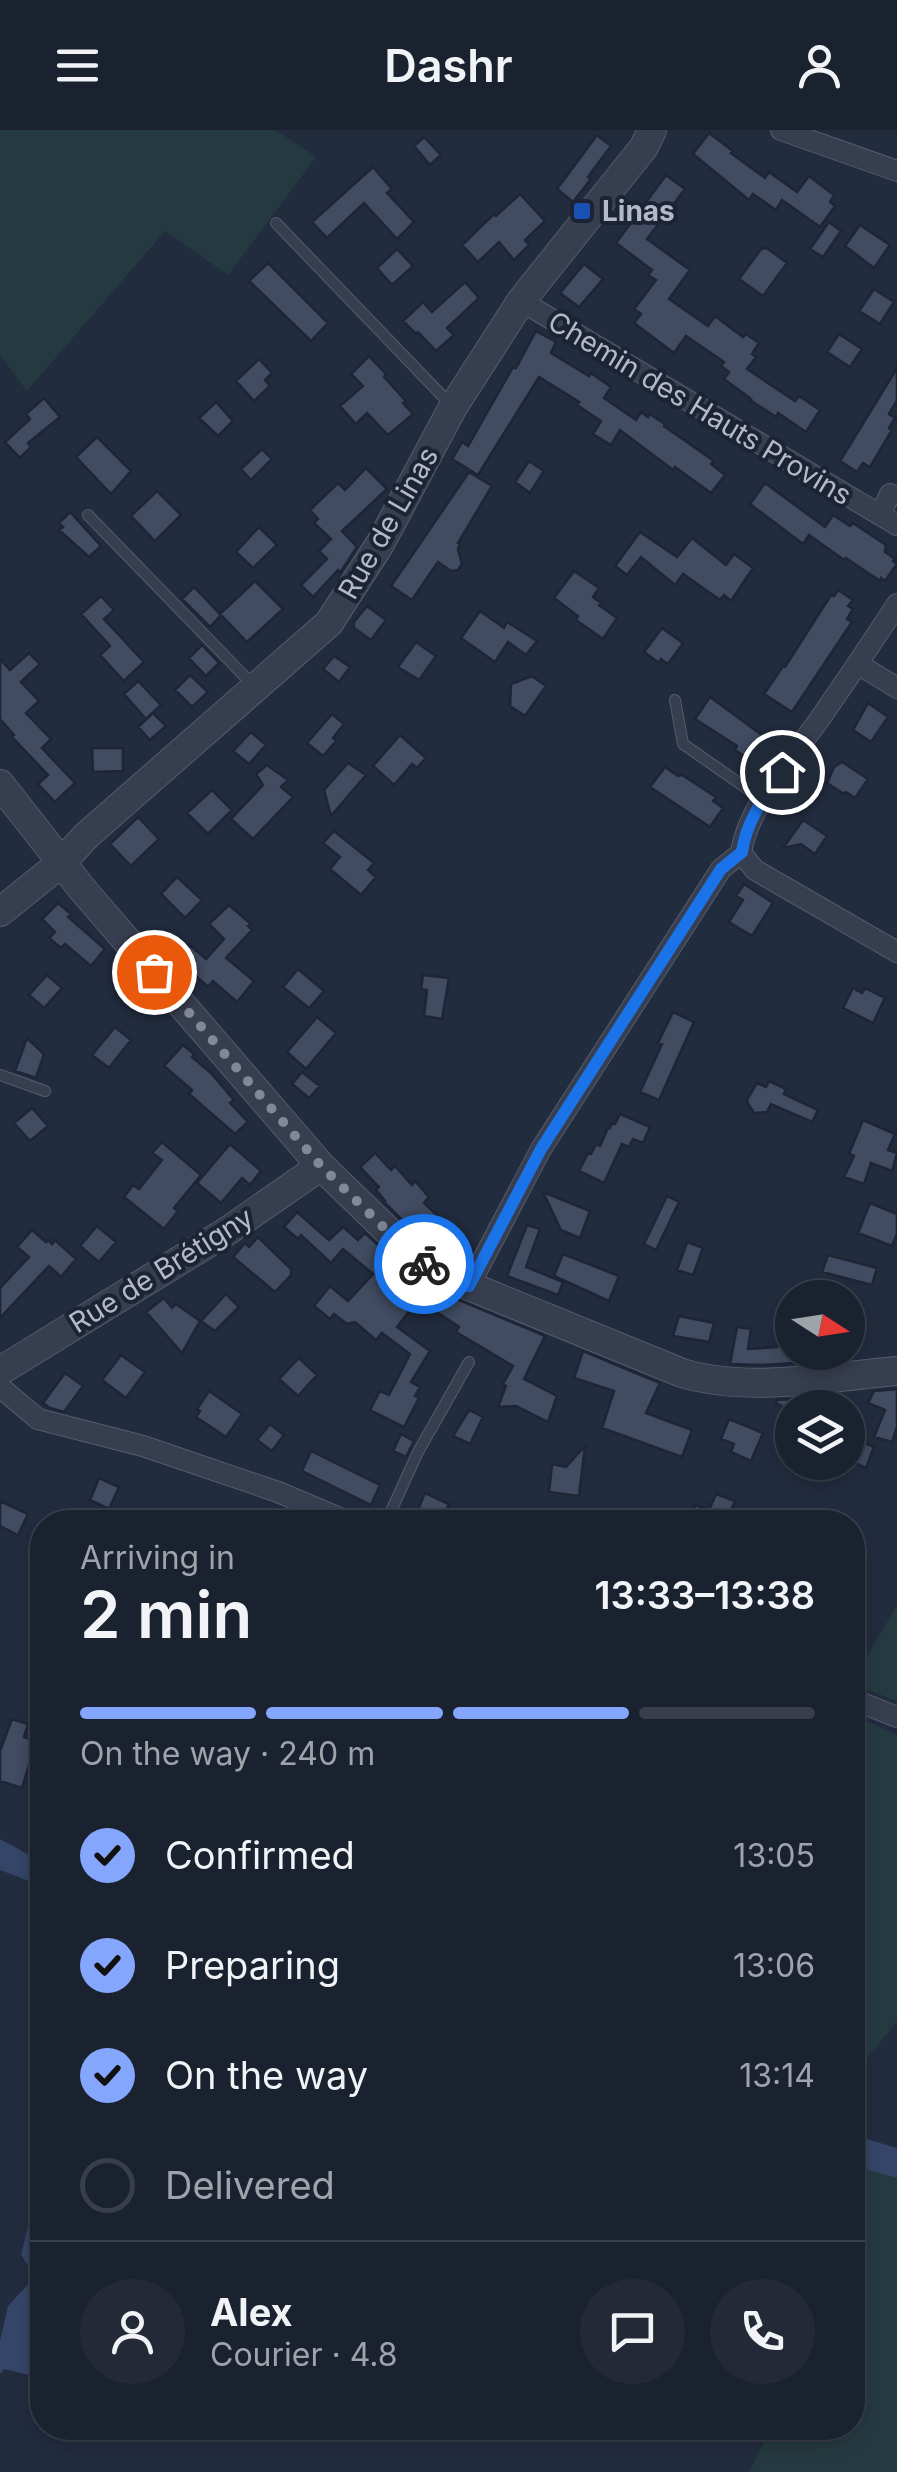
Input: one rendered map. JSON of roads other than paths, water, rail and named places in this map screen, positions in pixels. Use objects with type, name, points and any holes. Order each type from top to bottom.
[{"type":"street","name":"Rue de Linas","points":[[0,912],[61,863],[87,835],[330,623],[380,544],[453,407],[520,301],[644,147],[652,130]]},
{"type":"street","points":[[781,130],[897,171]]},
{"type":"street","name":"Chemin des Hauts Provins","points":[[520,301],[888,520],[895,491]]},
{"type":"street","points":[[897,604],[762,800],[744,834],[742,852],[755,870],[897,952]]},
{"type":"street","points":[[858,664],[897,688]]},
{"type":"street","points":[[0,784],[61,863],[321,1166],[418,1261],[469,1286],[707,1380],[752,1382],[897,1371]]},
{"type":"street","points":[[469,1286],[541,1149],[721,869],[742,852]]},
{"type":"street","name":"Rue de Brétigny","points":[[0,1371],[176,1264],[321,1166]]},
{"type":"street","points":[[0,1387],[38,1420],[144,1446],[321,1510]]},
{"type":"street","points":[[865,1704],[897,1716]]},
{"type":"lane","points":[[276,224],[453,407]]},
{"type":"lane","points":[[88,515],[255,688]]},
{"type":"lane","points":[[675,700],[683,744],[762,800]]},
{"type":"lane","points":[[0,1075],[45,1092]]},
{"type":"lane","points":[[391,1510],[418,1452],[469,1362]]},
{"type":"water","points":[[0,1839],[30,1855],[30,1881],[0,1870]]},
{"type":"water","points":[[865,2139],[897,2148],[897,2178],[865,2169]]},
{"type":"water","points":[[30,2219],[30,2269],[21,2254]]},
{"type":"water","points":[[30,2283],[30,2375],[4,2369],[0,2374],[0,2341],[8,2306]]},
{"type":"place","name":"Linas","points":[[582,211]]}]
